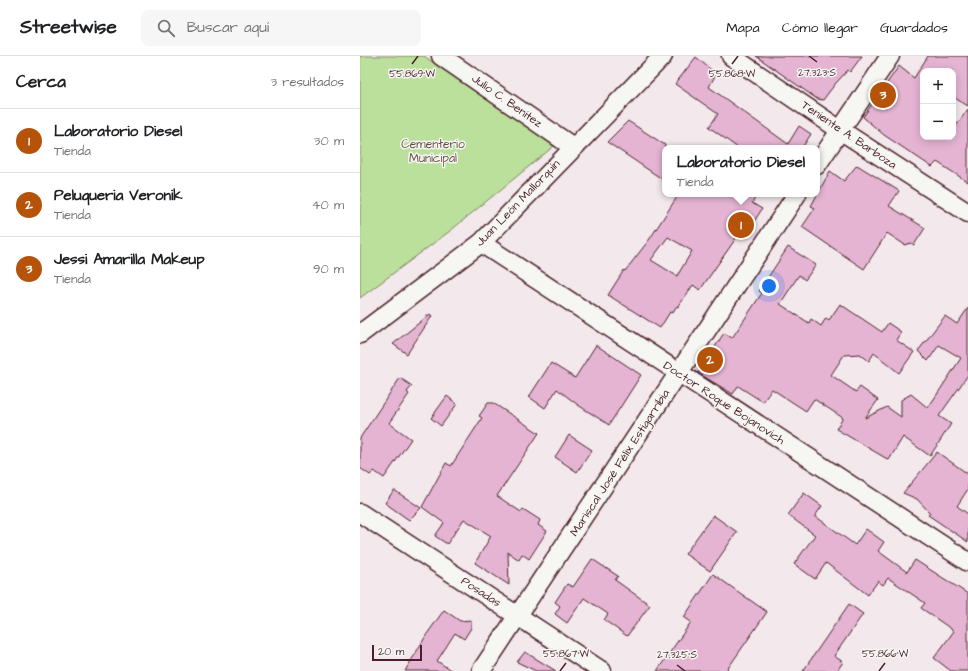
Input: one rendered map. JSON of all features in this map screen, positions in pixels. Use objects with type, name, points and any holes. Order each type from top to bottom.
[{"type":"street","name":"Julio C. Benitez","points":[[441,56],[573,147]]},
{"type":"street","name":"Juan León Mallorquín","points":[[360,334],[481,243],[663,56]]},
{"type":"street","name":"Teniente A. Barboza","points":[[731,56],[840,130],[968,213]]},
{"type":"street","points":[[820,160],[890,56]]},
{"type":"street","name":"Mariscal José Félix Estigarribia","points":[[481,671],[519,616],[795,197]]},
{"type":"street","name":"Doctor Roque Bojanovich","points":[[481,243],[968,562]]},
{"type":"street","name":"Posadas","points":[[360,513],[602,671]]},
{"type":"green space","name":"Cementerio Municipal","points":[[360,56],[424,56],[554,146],[450,231],[360,298]]},
{"type":"building","points":[[756,56],[862,56],[850,72],[848,70],[835,84],[823,100],[817,99]]},
{"type":"building","points":[[928,56],[968,56],[968,106],[956,99],[956,68],[920,68]]},
{"type":"building","points":[[696,57],[716,74],[709,87],[788,144],[799,126],[811,134],[804,145],[734,145],[709,127],[718,114],[675,84]]},
{"type":"building","points":[[899,66],[914,78],[920,69],[920,140],[956,140],[956,126],[968,109],[968,182],[937,162],[932,167],[884,135],[863,117]]},
{"type":"building","points":[[628,121],[665,145],[662,145],[662,179],[607,142]]},
{"type":"building","points":[[857,165],[899,191],[889,206],[925,228],[914,245],[911,243],[905,245],[887,233],[864,269],[802,227],[815,208],[811,206],[816,197],[820,197],[820,189],[830,171],[844,181]]},
{"type":"building","points":[[677,197],[756,197],[752,203],[762,209],[746,234],[741,231],[700,290],[693,285],[678,307],[677,306],[672,313],[670,312],[660,328],[608,295],[624,270],[625,271],[649,240]],"holes":[[[668,237],[692,251],[677,276],[651,260]]]},
{"type":"building","points":[[788,247],[816,265],[805,280],[799,275],[780,304],[809,323],[811,319],[821,326],[826,318],[829,320],[840,304],[882,332],[888,323],[901,332],[896,340],[914,352],[899,373],[874,353],[869,361],[860,354],[844,355],[831,375],[856,392],[860,387],[878,400],[865,418],[887,407],[901,417],[901,400],[911,394],[928,408],[961,358],[939,345],[928,361],[918,351],[945,316],[957,324],[968,308],[968,375],[939,416],[951,424],[930,456],[903,437],[889,460],[836,429],[843,418],[814,399],[806,411],[772,389],[763,402],[738,386],[733,394],[698,373],[724,333],[732,338],[762,293],[759,291]]},
{"type":"building","points":[[430,314],[432,316],[407,354],[393,344]]},
{"type":"building","points":[[596,345],[641,375],[609,425],[578,405],[557,389],[545,408],[529,397],[551,363],[575,378]]},
{"type":"building","points":[[400,378],[412,386],[407,392],[409,394],[389,423],[411,439],[384,478],[374,471],[370,475],[360,468],[360,438]]},
{"type":"building","points":[[447,396],[457,404],[441,426],[431,418]]},
{"type":"building","points":[[488,403],[493,403],[539,433],[497,496],[521,512],[523,509],[540,520],[538,525],[547,531],[529,559],[522,554],[519,560],[508,552],[509,585],[475,563],[491,536],[464,519],[447,544],[435,536],[444,523],[422,507],[446,463],[451,466],[482,418],[479,416]]},
{"type":"building","points":[[569,435],[592,450],[577,472],[555,457]]},
{"type":"building","points":[[937,452],[968,474],[968,489],[957,506],[968,514],[968,542],[928,515],[930,513],[917,499],[903,493]]},
{"type":"building","points":[[394,490],[421,508],[409,520],[385,503]]},
{"type":"building","points":[[804,493],[822,506],[815,516],[855,545],[866,529],[884,542],[878,551],[907,572],[915,560],[968,594],[968,671],[951,671],[934,658],[954,631],[921,608],[925,603],[888,578],[883,585],[878,581],[868,595],[826,563],[815,579],[794,564],[815,535],[788,515]]},
{"type":"building","points":[[713,515],[737,532],[710,571],[685,554]]},
{"type":"building","points":[[592,559],[618,576],[615,580],[650,605],[627,636],[604,620],[608,614],[584,598],[567,623],[555,614],[560,606],[555,602],[567,584],[573,587]]},
{"type":"building","points":[[713,574],[767,612],[726,671],[657,671],[691,622],[684,617]]},
{"type":"building","points":[[849,604],[863,614],[834,656],[843,662],[837,671],[803,671]]},
{"type":"building","points":[[444,610],[460,621],[471,620],[471,628],[464,639],[455,633],[437,661],[452,671],[405,671],[427,634]]},
{"type":"building","points":[[525,652],[556,671],[536,671],[517,662]]},
{"type":"place","name":"Jessi Amarilla Makeup","points":[[883,95]]},
{"type":"place","name":"Laboratorio Diesel","points":[[741,225]]},
{"type":"place","name":"Peluqueria Veronik","points":[[710,360]]}]
